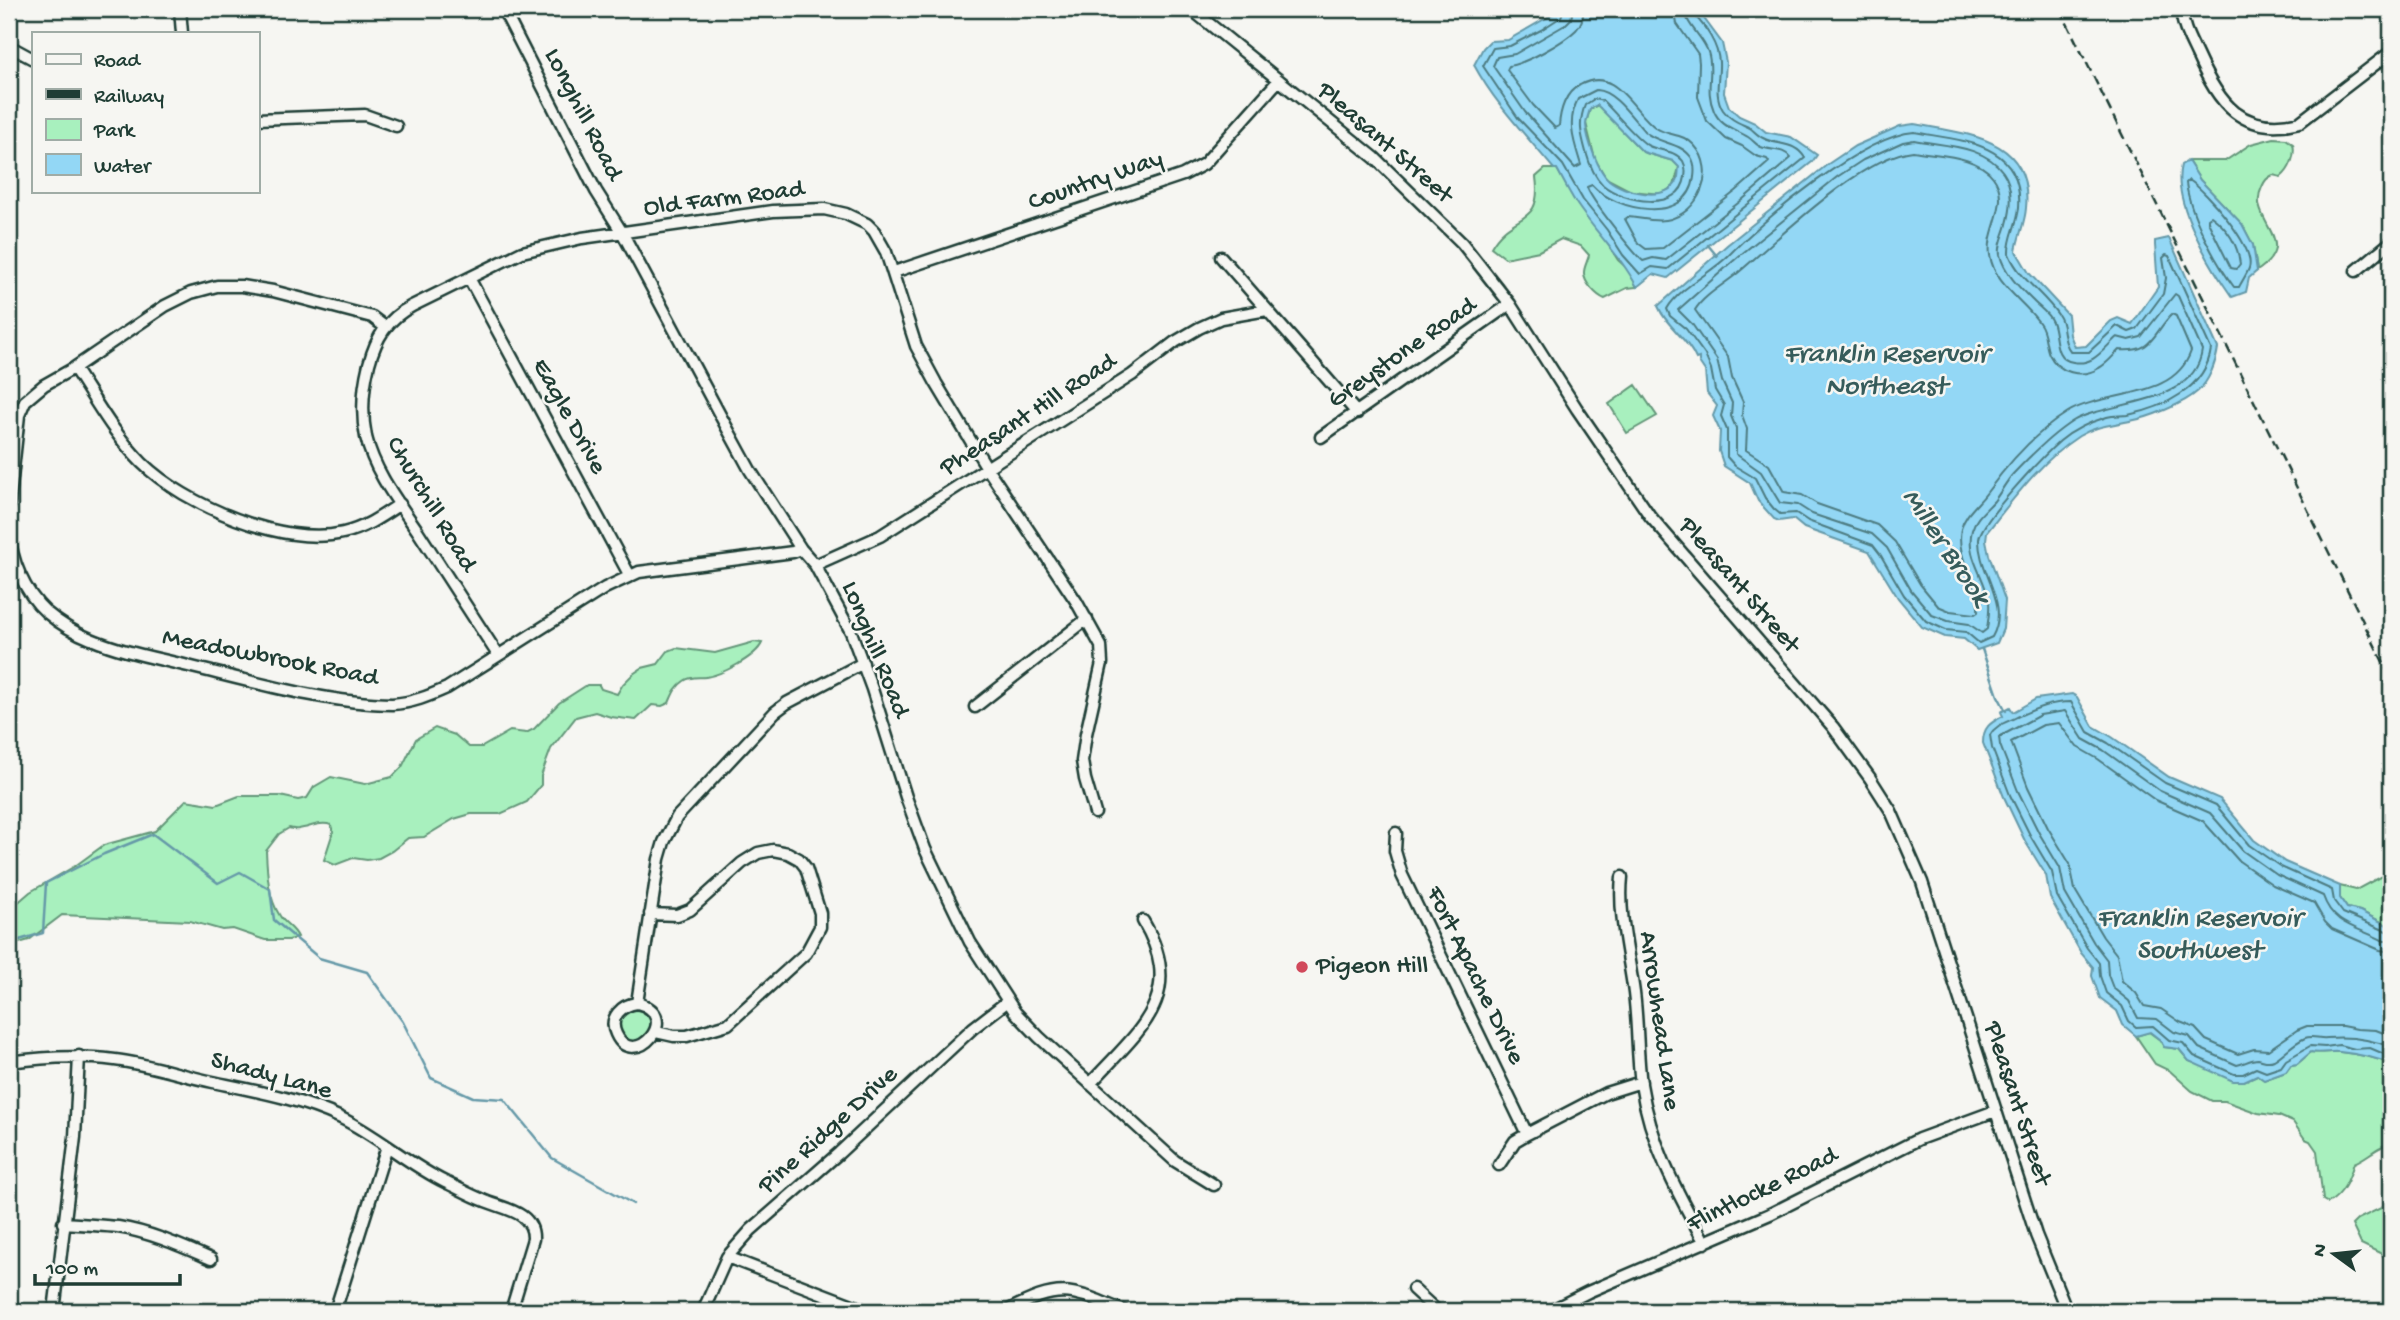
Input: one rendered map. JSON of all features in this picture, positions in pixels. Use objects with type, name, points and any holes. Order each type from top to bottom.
[{"type":"street","points":[[180,9],[182,32]]},
{"type":"street","name":"Longhill Road","points":[[503,9],[596,191],[623,234],[750,470],[801,549],[816,565],[851,632],[925,849],[970,942],[1008,1001],[1039,1037],[1175,1161],[1214,1185]]},
{"type":"street","name":"Pleasant Street","points":[[1191,9],[1375,158],[1462,243],[1510,304],[1650,516],[1833,727],[1891,811],[1922,882],[2039,1244],[2067,1311]]},
{"type":"street","points":[[2181,9],[2185,27],[2208,78],[2230,109],[2248,122],[2257,124],[2282,127],[2300,122],[2391,53]]},
{"type":"street","points":[[9,46],[32,58]]},
{"type":"street","name":"Country Way","points":[[894,272],[1183,175],[1204,164],[1279,80]]},
{"type":"street","points":[[259,119],[365,115],[396,126]]},
{"type":"street","name":"Old Farm Road","points":[[385,327],[403,311],[522,252],[543,246],[774,211],[824,209],[846,214],[866,224],[880,241],[894,272],[905,317],[916,346],[987,468],[1087,619],[1101,646],[1102,654],[1082,761],[1095,813]]},
{"type":"street","points":[[2356,271],[2391,242]]},
{"type":"street","points":[[1221,257],[1357,413]]},
{"type":"street","name":"Eagle Drive","points":[[469,278],[630,576]]},
{"type":"street","points":[[9,506],[19,415],[25,401],[44,385],[74,368],[165,306],[191,293],[217,286],[242,286],[273,291],[372,317],[385,327]]},
{"type":"street","name":"Greystone Road","points":[[1321,437],[1510,304]]},
{"type":"street","name":"Pheasant Hill Road","points":[[816,565],[880,536],[1132,375],[1175,342],[1199,328],[1221,318],[1267,310]]},
{"type":"street","name":"Churchill Road","points":[[385,327],[375,341],[368,370],[363,413],[371,454],[400,504],[498,655]]},
{"type":"street","points":[[74,368],[119,436],[142,463],[169,486],[218,512],[285,532],[330,536],[369,525],[400,504]]},
{"type":"street","name":"Meadowbrook Road","points":[[9,531],[14,560],[32,596],[47,613],[78,634],[170,661],[273,686],[356,701],[390,704],[423,699],[447,688],[605,587],[639,572],[801,549]]},
{"type":"street","points":[[975,707],[1087,619]]},
{"type":"street","points":[[637,1003],[659,859],[664,842],[677,817],[775,712],[863,663]]},
{"type":"street","name":"Fort Apache Drive","points":[[1396,833],[1395,850],[1402,875],[1527,1134]]},
{"type":"street","points":[[650,914],[677,915],[690,910],[742,863],[758,853],[773,850],[788,853],[799,859],[806,868],[820,913],[820,927],[806,953],[728,1024],[687,1036],[656,1032]]},
{"type":"street","name":"Arrowhead Lane","points":[[1622,877],[1620,900],[1635,999],[1641,1082],[1647,1115],[1658,1150],[1705,1243]]},
{"type":"street","points":[[1090,1084],[1140,1029],[1159,997],[1162,982],[1160,967],[1143,921]]},
{"type":"street","name":"Pine Ridge Drive","points":[[703,1311],[727,1257],[751,1230],[839,1153],[973,1028],[1008,1001]]},
{"type":"street","points":[[637,1003],[652,1011],[656,1019],[656,1032],[649,1041],[640,1046],[630,1046],[615,1034],[614,1022],[618,1012],[627,1005],[637,1003]]},
{"type":"street","points":[[54,1311],[75,1137],[79,1056]]},
{"type":"street","name":"Shady Lane","points":[[9,1062],[79,1056],[139,1064],[311,1106],[339,1117],[426,1173],[486,1202],[518,1213],[530,1224],[533,1239],[511,1311]]},
{"type":"street","points":[[1499,1165],[1515,1141],[1606,1093],[1641,1082]]},
{"type":"street","name":"Flintlocke Road","points":[[1550,1311],[1770,1214],[1919,1139],[1995,1111]]},
{"type":"street","points":[[334,1311],[387,1146]]},
{"type":"street","points":[[63,1223],[117,1227],[138,1232],[211,1259]]},
{"type":"street","points":[[727,1257],[868,1311]]},
{"type":"street","points":[[1413,1289],[1437,1311]]},
{"type":"street","points":[[1007,1311],[1049,1293],[1061,1291],[1124,1311]]},
{"type":"green space","points":[[1598,105],[1643,152],[1673,161],[1679,167],[1674,186],[1661,194],[1631,191],[1606,178],[1595,159],[1586,123],[1590,109]]},
{"type":"green space","points":[[2274,138],[2286,139],[2293,144],[2294,153],[2284,174],[2281,177],[2271,176],[2262,187],[2259,199],[2261,210],[2274,240],[2275,250],[2270,260],[2257,271],[2253,245],[2242,224],[2200,180],[2188,161],[2225,161],[2251,144]]},
{"type":"green space","points":[[1545,169],[1557,169],[1577,204],[1618,260],[1628,269],[1637,287],[1627,288],[1605,299],[1591,288],[1584,276],[1589,255],[1581,246],[1561,239],[1539,251],[1505,258],[1491,247],[1507,228],[1530,212],[1537,193],[1536,177]]},
{"type":"green space","points":[[1636,385],[1657,416],[1627,433],[1609,404]]},
{"type":"green space","points":[[754,642],[762,643],[746,659],[712,676],[687,679],[676,688],[669,703],[662,706],[652,705],[636,720],[595,712],[576,717],[551,749],[541,776],[541,785],[527,802],[500,814],[471,814],[454,819],[424,837],[408,838],[379,858],[353,858],[335,865],[324,860],[333,832],[331,825],[289,828],[279,834],[266,851],[269,885],[276,909],[298,937],[289,940],[265,940],[233,929],[222,930],[190,921],[62,915],[29,940],[9,946],[9,914],[30,892],[75,866],[104,845],[155,831],[186,800],[216,805],[239,796],[280,796],[298,800],[307,798],[314,787],[331,777],[365,784],[392,777],[402,767],[416,739],[435,728],[455,735],[469,747],[482,747],[510,731],[526,733],[534,729],[559,703],[587,685],[599,685],[601,689],[617,694],[633,674],[642,668],[658,664],[668,651],[676,648],[715,653]]},
{"type":"green space","points":[[2391,871],[2391,927],[2360,911],[2347,908],[2340,898],[2340,886],[2356,890]]},
{"type":"green space","points":[[635,1010],[646,1015],[651,1026],[646,1037],[635,1042],[624,1037],[619,1026],[624,1015]]},
{"type":"green space","points":[[2149,1032],[2160,1040],[2164,1047],[2179,1049],[2189,1061],[2244,1081],[2257,1075],[2264,1080],[2286,1072],[2291,1065],[2297,1064],[2311,1052],[2353,1054],[2391,1064],[2391,1144],[2382,1146],[2354,1163],[2342,1191],[2328,1203],[2323,1200],[2317,1151],[2293,1122],[2225,1101],[2212,1101],[2192,1091],[2170,1071],[2155,1064],[2136,1036]]},
{"type":"green space","points":[[2391,1203],[2391,1271],[2382,1254],[2361,1244],[2352,1225],[2358,1219]]},
{"type":"water","points":[[1562,9],[1697,9],[1722,43],[1726,62],[1724,93],[1729,107],[1766,132],[1791,137],[1817,155],[1812,162],[1668,278],[1653,274],[1637,287],[1576,203],[1557,169],[1554,169],[1501,106],[1474,65],[1490,41],[1508,40]],"holes":[[[1597,105],[1643,152],[1673,161],[1679,167],[1677,181],[1670,189],[1653,194],[1643,193],[1624,188],[1609,180],[1597,162],[1588,138],[1586,125],[1590,109]]]},
{"type":"water","name":"Franklin Reservoir Northeast","points":[[1914,124],[1954,131],[1992,143],[2007,153],[2019,166],[2025,184],[2026,208],[2016,251],[2029,273],[2068,315],[2070,335],[2075,347],[2086,346],[2111,321],[2118,318],[2132,324],[2158,287],[2155,241],[2169,238],[2218,348],[2209,377],[2192,396],[2156,414],[2097,428],[2079,436],[2053,456],[2029,480],[1987,532],[1989,555],[2005,600],[2003,629],[1997,643],[1977,650],[1964,639],[1945,637],[1922,627],[1898,598],[1869,551],[1804,528],[1793,519],[1774,519],[1758,501],[1750,483],[1724,466],[1719,451],[1720,431],[1713,416],[1717,406],[1707,393],[1705,371],[1699,358],[1696,359],[1658,306],[1727,245],[1828,164],[1855,146],[1900,126]]},
{"type":"water","points":[[2188,161],[2200,180],[2242,224],[2253,245],[2257,271],[2249,278],[2246,292],[2232,297],[2195,234],[2187,215],[2179,180],[2181,165]]},
{"type":"water","name":"Franklin Reservoir Southwest","points":[[2072,694],[2077,697],[2093,726],[2169,777],[2220,799],[2254,840],[2285,862],[2340,886],[2340,898],[2347,908],[2360,911],[2391,927],[2391,1064],[2353,1054],[2311,1052],[2297,1064],[2291,1065],[2286,1072],[2264,1080],[2257,1075],[2244,1081],[2233,1081],[2189,1061],[2179,1049],[2164,1047],[2150,1032],[2136,1036],[2123,1025],[2117,1011],[2100,998],[2092,976],[2093,967],[2081,953],[2050,898],[2046,875],[2025,841],[2004,797],[1983,743],[1988,726],[2003,716],[2001,712],[2010,707],[2013,712],[2036,699]]},
{"type":"waterway","name":"Miller Brook","points":[[1708,245],[1717,256]]},
{"type":"waterway","name":"Miller Brook","points":[[1982,649],[2006,711]]},
{"type":"waterway","points":[[9,943],[43,933],[46,883],[104,854],[153,834],[218,883],[240,872],[270,889],[274,920],[319,958],[367,972],[403,1022],[431,1078],[473,1097],[504,1099],[552,1158],[633,1204]]},
{"type":"railway","points":[[2060,9],[2391,678]]},
{"type":"place","name":"Pigeon Hill","points":[[1302,967]]}]
